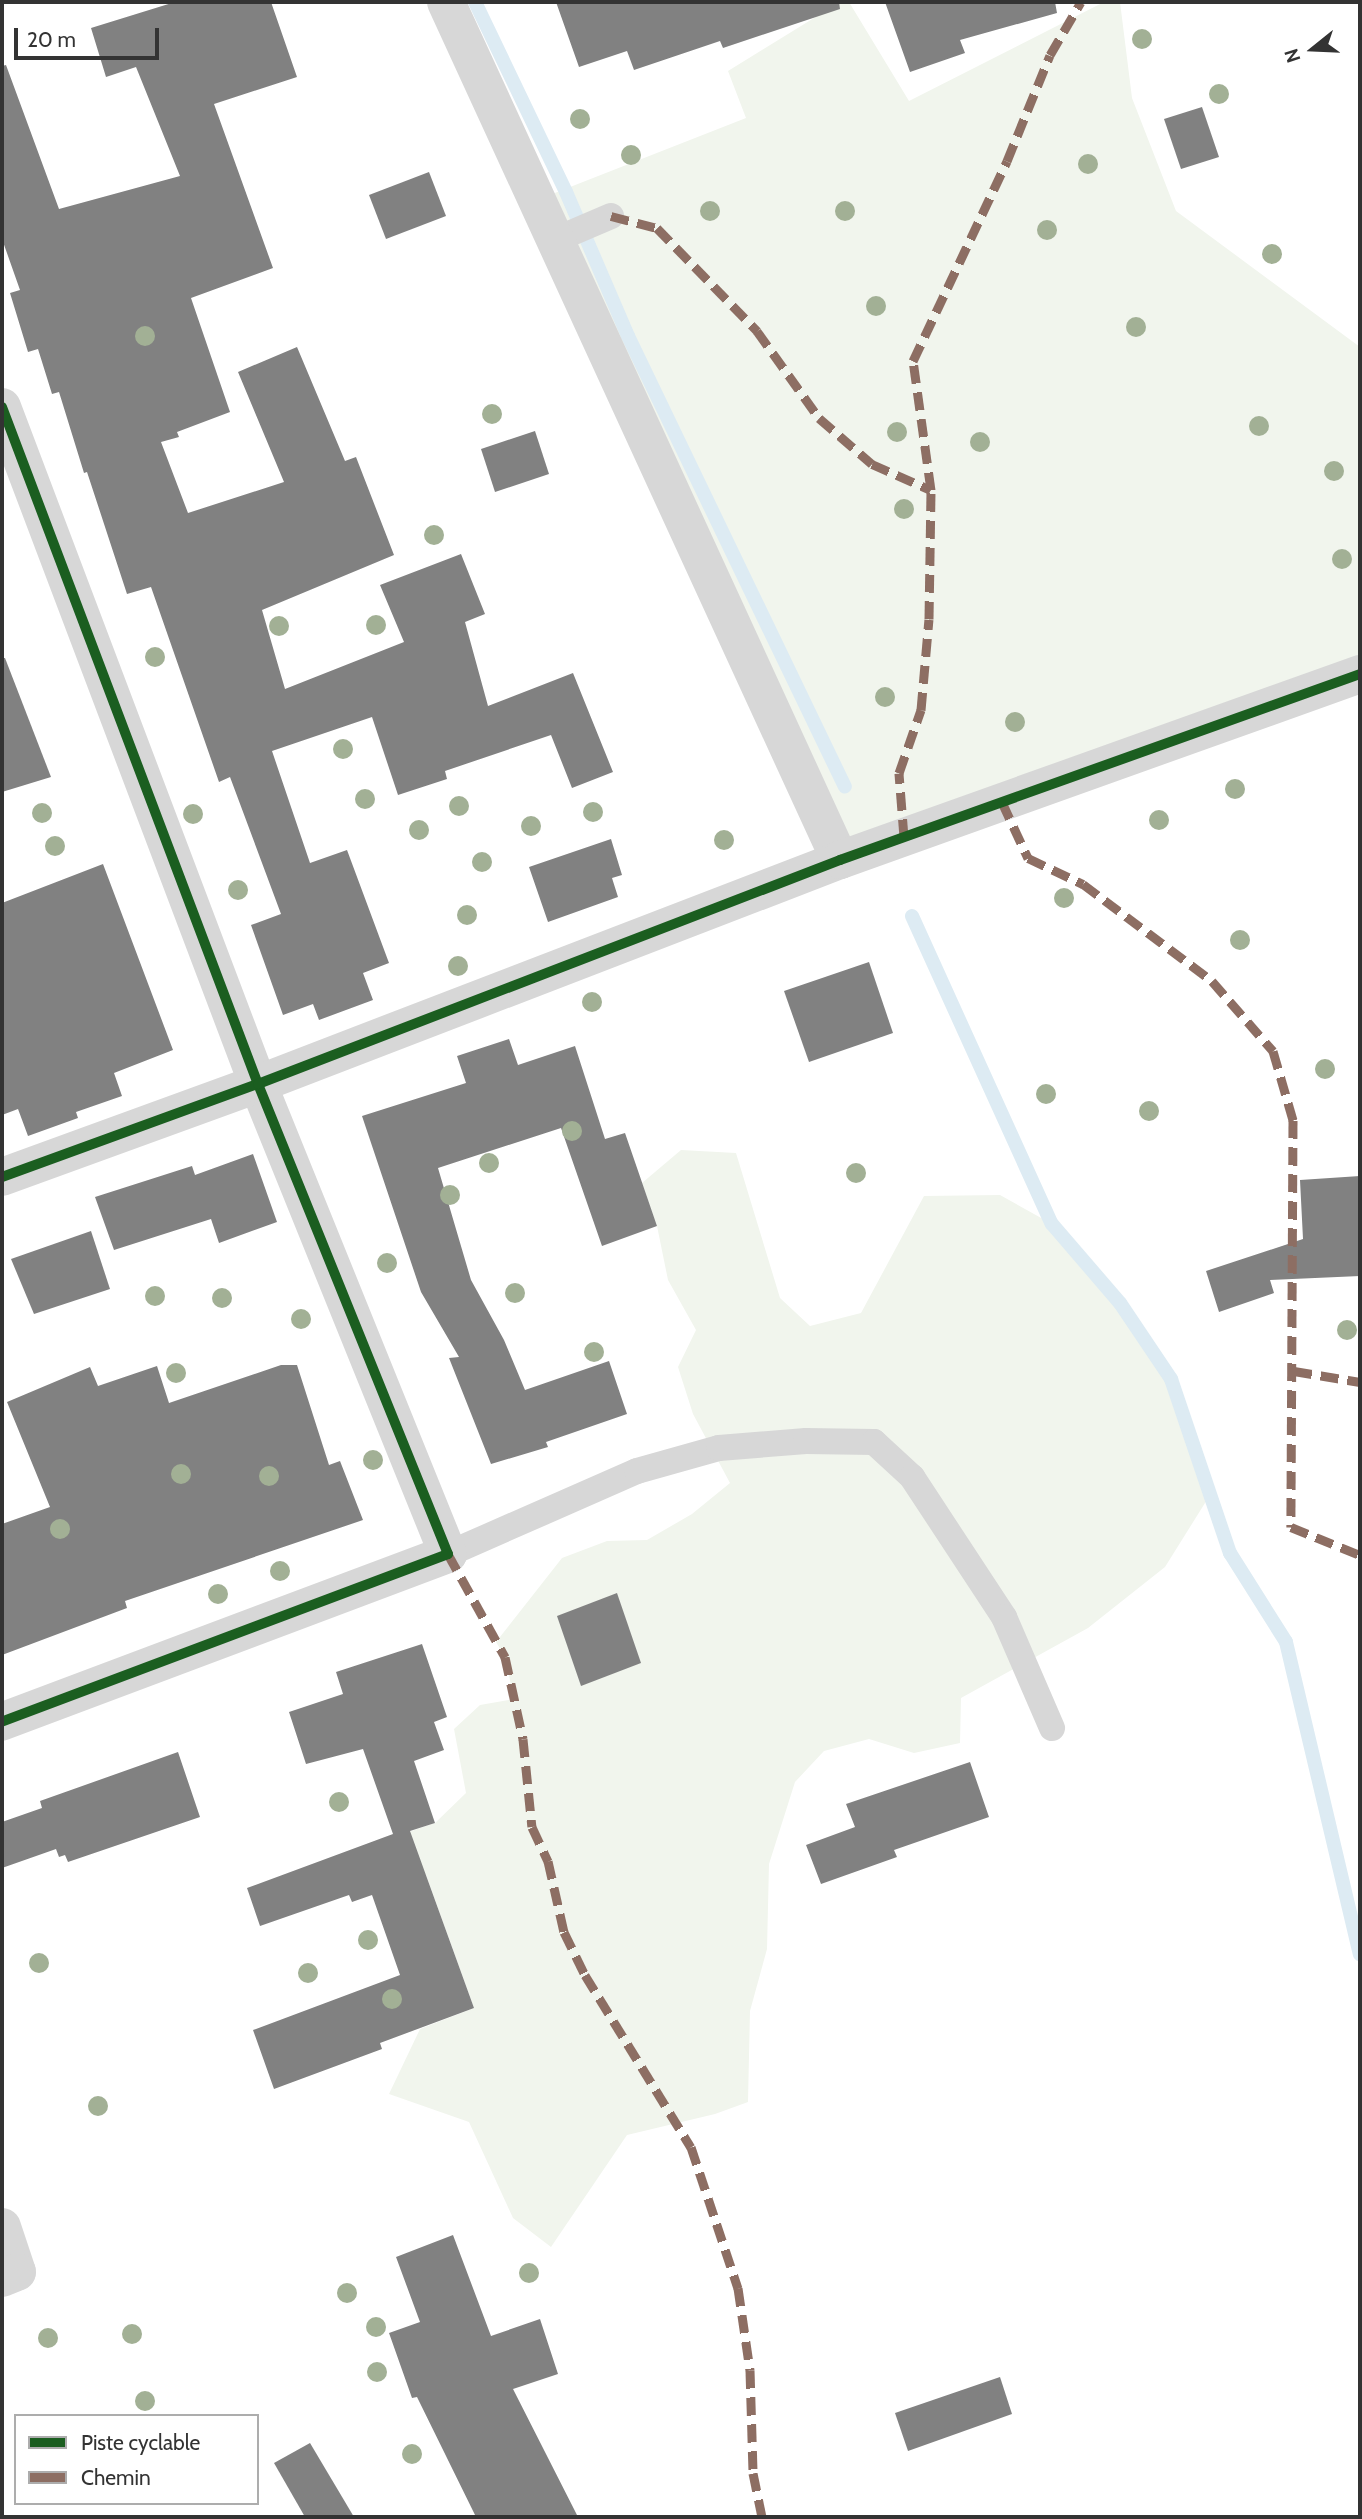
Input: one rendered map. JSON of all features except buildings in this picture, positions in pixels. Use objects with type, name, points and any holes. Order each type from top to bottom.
[{"type":"street","points":[[446,2],[840,860]]},
{"type":"street","points":[[2,407],[258,1084],[448,1554],[2,1722]]},
{"type":"street","points":[[2,1177],[258,1084],[840,860],[1360,674]]},
{"type":"street","points":[[2,2227],[17,2272],[2,2278]]},
{"type":"lane","points":[[555,240],[611,216]]},
{"type":"lane","points":[[448,1554],[637,1471],[719,1448],[806,1441],[874,1443],[912,1477],[1004,1617],[1052,1728]]},
{"type":"shaded area","points":[[840,2],[849,2],[909,101],[1104,2],[1120,2],[1132,98],[1176,211],[1360,347],[1360,674],[840,860],[537,200],[746,118],[728,71]]},
{"type":"shaded area","points":[[681,1150],[736,1153],[780,1298],[810,1326],[861,1313],[924,1196],[1000,1195],[1052,1224],[1120,1303],[1171,1379],[1210,1495],[1165,1567],[1088,1628],[961,1698],[960,1743],[914,1753],[869,1739],[824,1751],[795,1782],[769,1864],[767,1949],[750,2011],[748,2102],[715,2114],[627,2135],[551,2247],[513,2218],[469,2122],[389,2094],[420,2029],[474,2008],[426,1875],[394,1837],[435,1823],[466,1793],[454,1729],[480,1705],[514,1699],[505,1657],[496,1642],[562,1558],[607,1541],[647,1540],[692,1514],[730,1483],[693,1414],[678,1367],[696,1330],[668,1280],[657,1226],[642,1183]]},
{"type":"waterway","points":[[475,2],[566,192],[628,336],[845,786]]},
{"type":"waterway","points":[[912,916],[1052,1224],[1120,1303],[1171,1379],[1230,1553],[1286,1642],[1360,1954]]},
{"type":"marked path","points":[[904,837],[899,773],[921,710],[929,619],[931,490],[913,361],[1007,161],[1050,55],[1081,2]]},
{"type":"marked path","points":[[611,216],[657,228],[757,331],[819,418],[872,464],[931,490]]},
{"type":"marked path","points":[[1002,802],[1028,858],[1083,884],[1212,981],[1273,1051],[1293,1120],[1291,1527],[1360,1555]]},
{"type":"marked path","points":[[1294,1371],[1360,1382]]},
{"type":"marked path","points":[[448,1554],[505,1657],[523,1739],[532,1827],[548,1861],[564,1932],[585,1975],[691,2147],[738,2288],[750,2370],[753,2473],[762,2517]]},
{"type":"cycle path","points":[[2,407],[258,1084],[448,1554],[2,1722]]},
{"type":"cycle path","points":[[2,1177],[258,1084],[840,860],[1360,674]]}]
